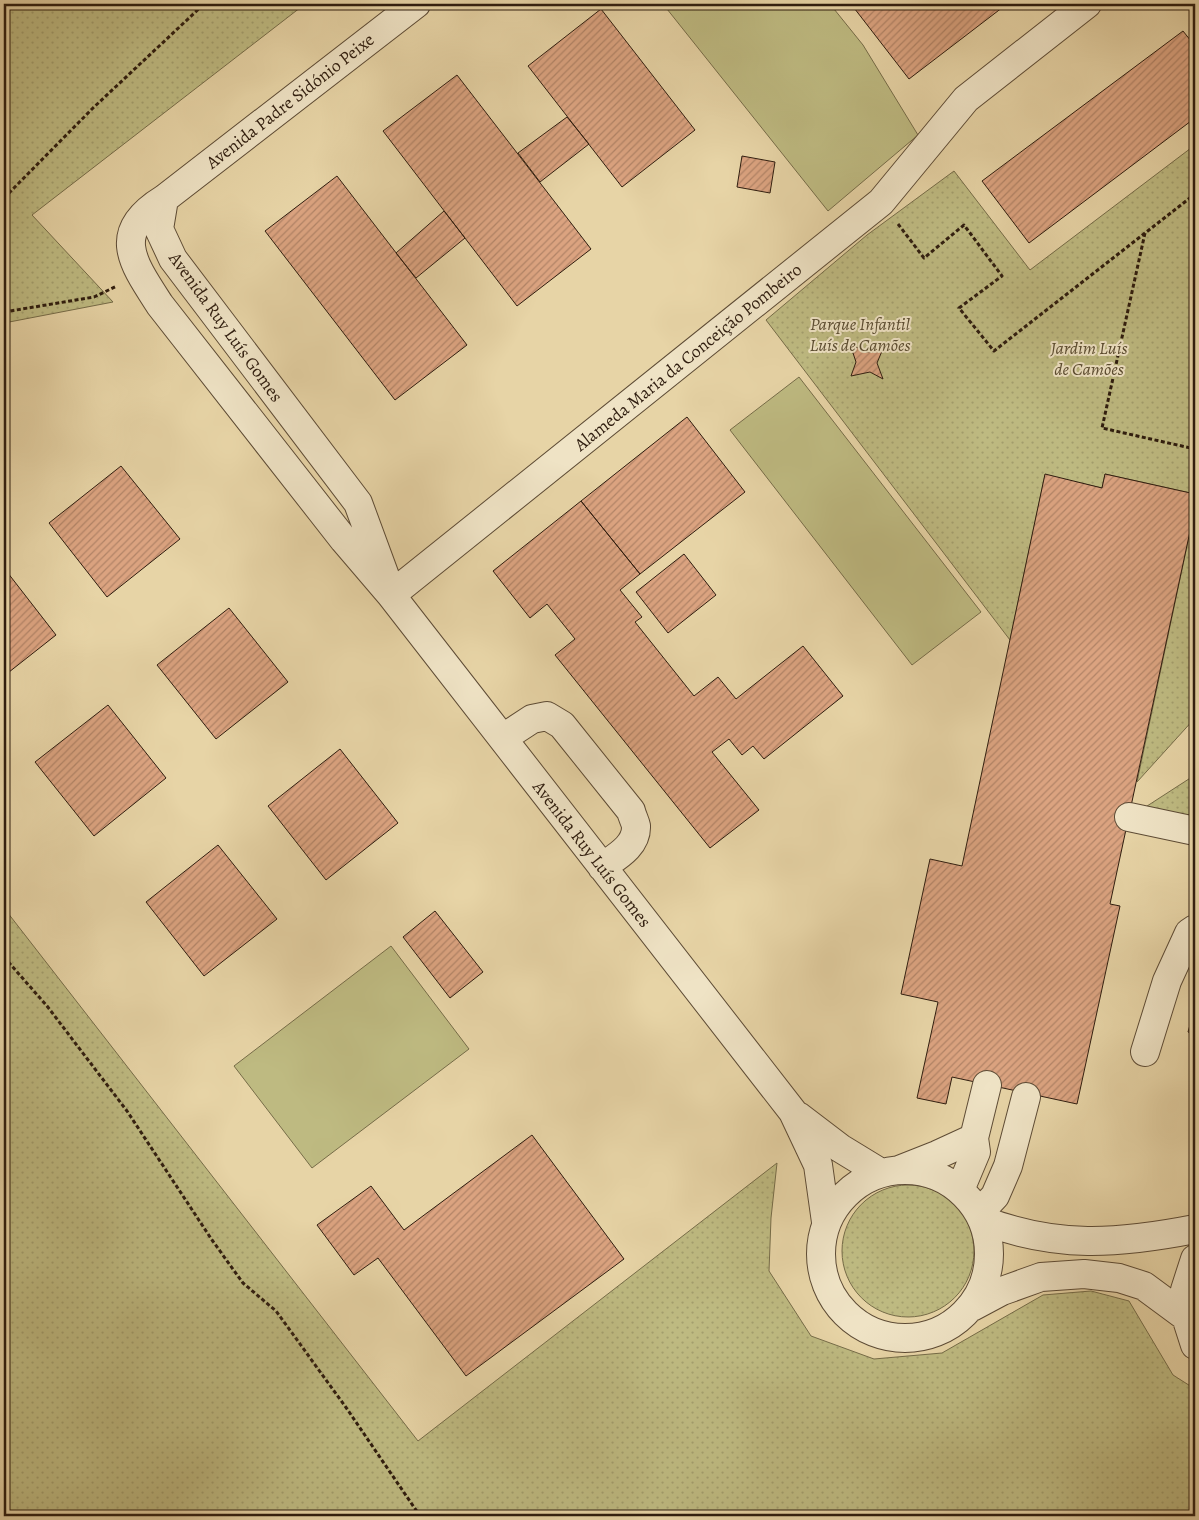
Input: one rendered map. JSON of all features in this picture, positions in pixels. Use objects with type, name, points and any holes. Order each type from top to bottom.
[{"type":"street","name":"Avenida Padre Sidónio Peixe","points":[[164,199],[416,4]]},
{"type":"street","name":"Alameda Maria da Conceição Pombeiro","points":[[391,595],[881,202],[966,99],[1087,4]]},
{"type":"street","name":"Avenida Ruy Luís Gomes","points":[[164,199],[149,208],[136,222],[130,238],[132,252],[140,275],[160,305],[338,532],[391,595],[793,1112],[818,1165],[826,1222]]},
{"type":"street","name":"Avenida Ruy Luís Gomes","points":[[164,199],[159,229],[173,259],[358,502],[391,595]]},
{"type":"street","points":[[503,738],[532,719],[547,716],[562,725],[630,811],[636,826],[634,839],[625,850],[602,867]]},
{"type":"street","points":[[1129,817],[1195,831]]},
{"type":"street","points":[[1145,1052],[1166,981],[1189,933],[1195,929]]},
{"type":"street","points":[[960,1190],[976,1152],[974,1138],[987,1085]]},
{"type":"street","points":[[981,1216],[995,1196],[1008,1166],[1026,1097]]},
{"type":"street","name":"Avenida Ruy Luís Gomes","points":[[793,1112],[840,1148],[890,1171]]},
{"type":"street","points":[[974,1138],[937,1155],[858,1184],[839,1200],[826,1222],[820,1248],[822,1275],[833,1300],[851,1320],[874,1334],[901,1340],[928,1337],[952,1325],[972,1307],[1002,1291],[1041,1277],[1084,1274],[1119,1278],[1144,1286],[1186,1318]]},
{"type":"street","points":[[890,1171],[920,1171],[941,1178],[960,1190],[981,1216],[987,1235],[989,1260],[984,1285],[972,1307]]},
{"type":"street","points":[[981,1216],[1006,1230],[1045,1239],[1087,1242],[1125,1241],[1195,1229]]},
{"type":"street","points":[[1195,1259],[1185,1290],[1186,1318],[1195,1345]]},
{"type":"path","points":[[4,212],[8,194],[93,108],[204,4]]},
{"type":"path","points":[[881,202],[924,258],[964,225],[1002,276],[959,308],[994,351],[1195,194]]},
{"type":"path","points":[[1146,232],[1102,428],[1195,450]]},
{"type":"path","points":[[4,312],[94,297],[140,275]]},
{"type":"path","points":[[4,957],[47,1006],[127,1111],[243,1283],[276,1311],[345,1406],[420,1516]]},
{"type":"green space","points":[[4,4],[305,4],[32,215],[113,302],[4,323]]},
{"type":"green space","points":[[663,4],[830,4],[863,45],[918,135],[828,211]]},
{"type":"green space","points":[[1195,145],[1195,494],[1105,474],[1102,488],[1045,475],[1010,640],[766,320],[867,235],[954,171],[1030,270]]},
{"type":"green space","points":[[799,377],[981,612],[912,665],[730,430]]},
{"type":"green space","points":[[1195,508],[1195,718],[1137,782]]},
{"type":"green space","points":[[1195,775],[1195,816],[1144,808]]},
{"type":"green space","points":[[4,908],[418,1441],[777,1163],[771,1218],[769,1271],[811,1336],[874,1359],[942,1353],[1043,1295],[1091,1291],[1129,1301],[1173,1375],[1195,1389],[1195,1516],[4,1516]]},
{"type":"green space","points":[[391,946],[469,1049],[312,1168],[234,1066]]},
{"type":"green space","points":[[908,1185],[933,1190],[954,1205],[969,1226],[974,1251],[969,1276],[954,1297],[933,1312],[908,1317],[883,1312],[862,1297],[847,1276],[842,1251],[847,1226],[862,1205],[883,1190]]},
{"type":"building","points":[[851,4],[1007,4],[909,79]]},
{"type":"building","points":[[601,9],[695,130],[622,187],[528,66]]},
{"type":"building","points":[[1183,31],[1195,46],[1195,118],[1029,243],[982,181]]},
{"type":"building","points":[[457,75],[591,249],[517,306],[383,131]]},
{"type":"building","points":[[567,117],[589,144],[540,182],[518,153]]},
{"type":"building","points":[[742,156],[775,162],[770,193],[737,187]]},
{"type":"building","points":[[337,176],[467,345],[395,400],[265,231]]},
{"type":"building","points":[[444,211],[465,238],[416,278],[396,253]]},
{"type":"building","points":[[850,344],[866,352],[882,351],[877,363],[883,379],[870,372],[851,376],[856,362]]},
{"type":"building","points":[[687,417],[745,492],[640,574],[581,501]]},
{"type":"building","points":[[121,466],[180,539],[107,597],[49,523]]},
{"type":"building","points":[[1045,474],[1102,488],[1105,474],[1195,494],[1195,508],[1110,904],[1120,906],[1077,1104],[952,1077],[946,1104],[917,1098],[938,1002],[901,994],[930,859],[962,866]]},
{"type":"building","points":[[581,501],[640,574],[620,590],[642,617],[635,622],[694,696],[718,677],[736,699],[803,646],[843,696],[764,759],[753,746],[742,755],[729,739],[712,752],[759,810],[710,848],[555,655],[575,639],[547,604],[530,618],[493,571]]},
{"type":"building","points":[[684,554],[716,595],[668,633],[636,592]]},
{"type":"building","points":[[4,568],[56,635],[4,676]]},
{"type":"building","points":[[229,608],[288,682],[216,739],[157,665]]},
{"type":"building","points":[[108,705],[166,778],[94,836],[35,762]]},
{"type":"building","points":[[340,749],[398,823],[326,880],[268,806]]},
{"type":"building","points":[[218,845],[277,919],[204,976],[146,902]]},
{"type":"building","points":[[435,911],[483,972],[450,998],[403,937]]},
{"type":"building","points":[[1195,1007],[1195,1035],[1188,1032]]},
{"type":"building","points":[[532,1135],[624,1259],[466,1376],[378,1258],[354,1275],[317,1225],[371,1186],[404,1230]]},
{"type":"park label","name":"Parque Infantil Luís de Camões","points":[[860,334]]},
{"type":"park label","name":"Jardim Luís de Camões","points":[[1089,358]]}]
